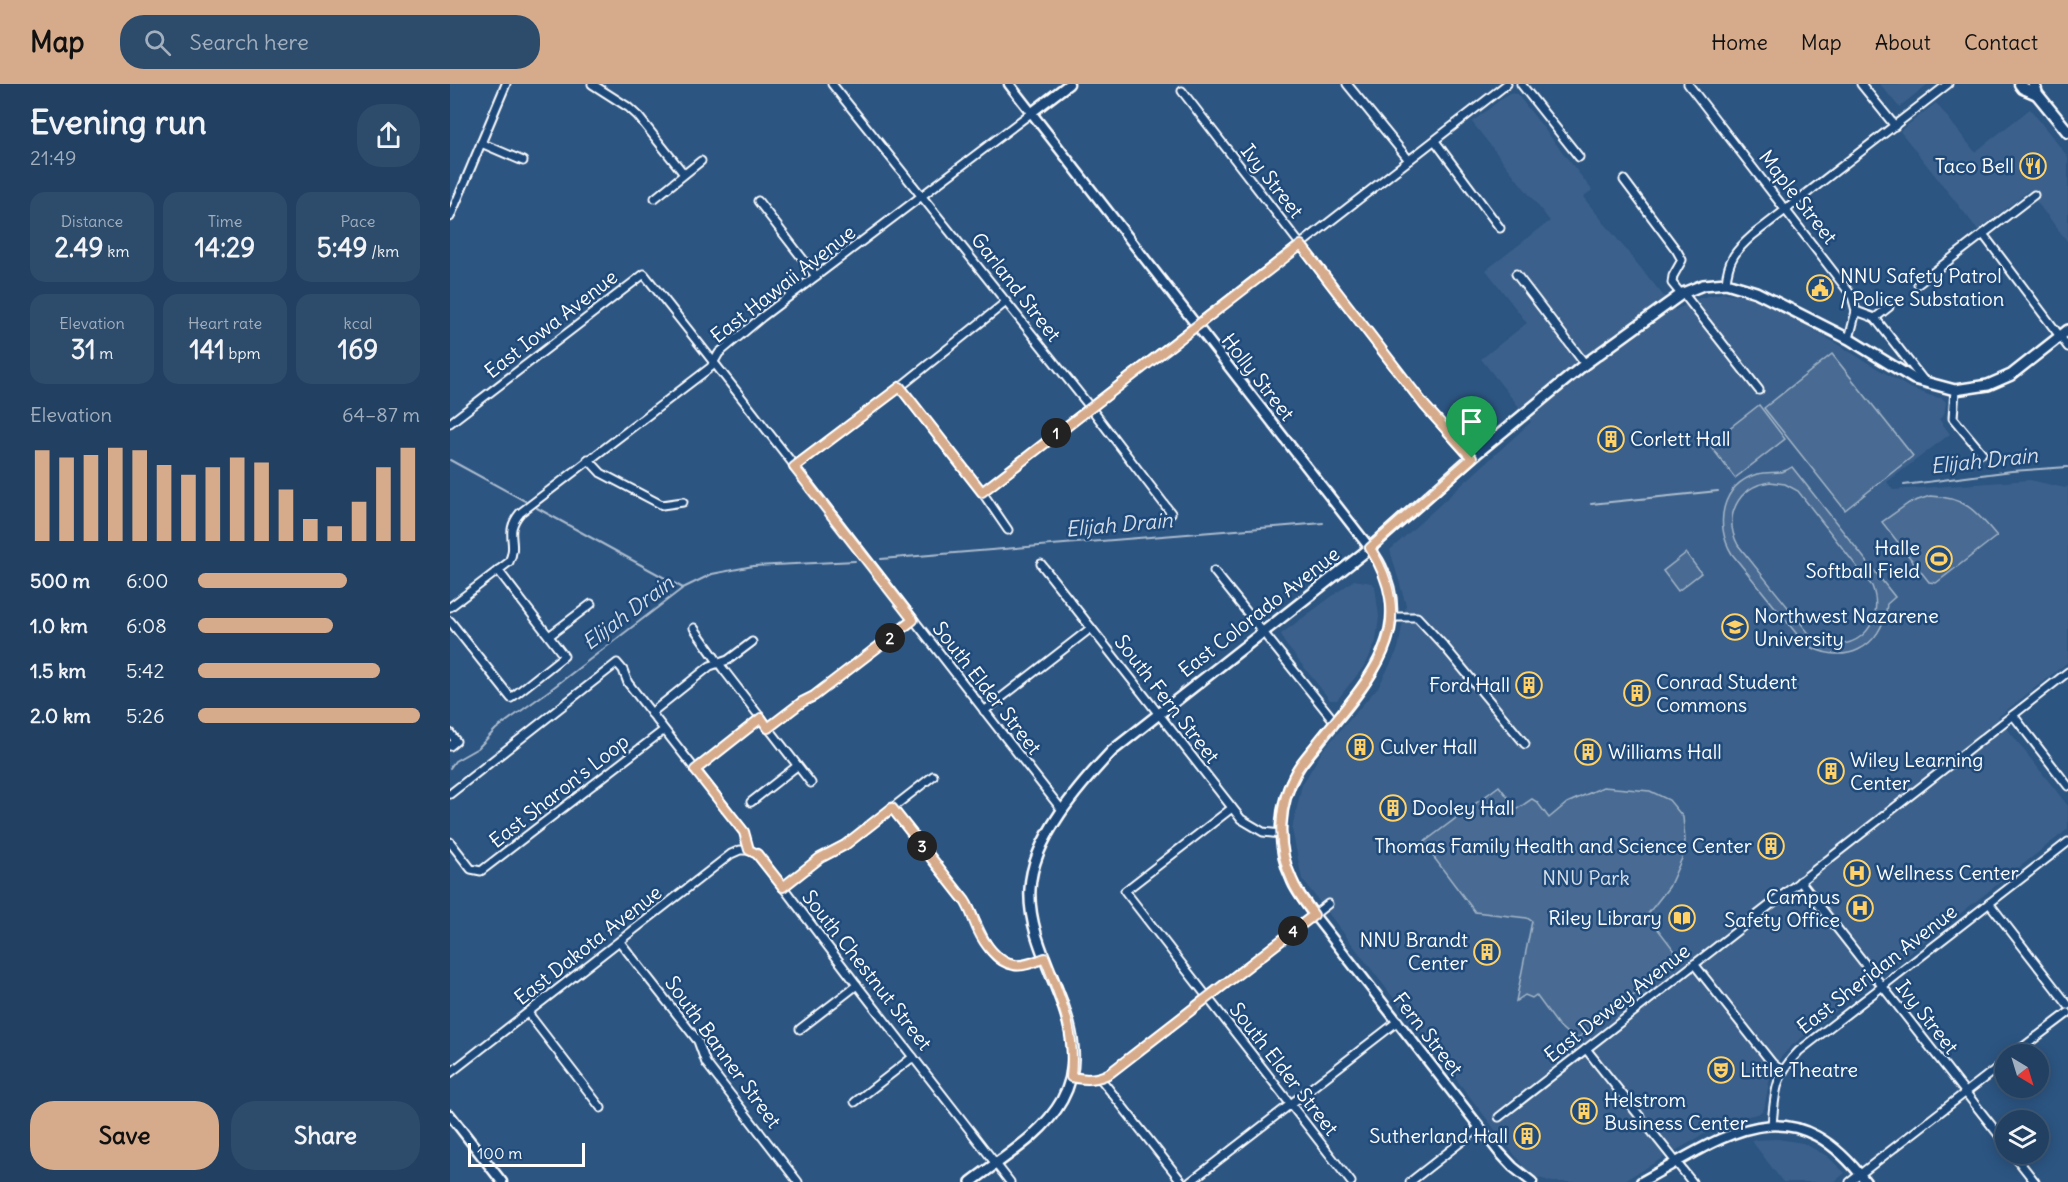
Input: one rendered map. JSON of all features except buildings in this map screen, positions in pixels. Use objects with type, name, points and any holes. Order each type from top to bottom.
[{"type":"main road","points":[[2020,84],[2023,88],[2036,89],[2068,132]]},
{"type":"main road","points":[[1682,294],[1703,285],[1726,283],[1756,291],[1849,339],[1914,379],[1954,390],[1988,385],[2011,375],[2064,333]]},
{"type":"main road","name":"East Colorado Avenue","points":[[1071,1077],[1073,1055],[1071,1030],[1030,908],[1030,889],[1038,855],[1062,810],[1112,751],[1370,548],[1472,458],[1585,364],[1682,294]]},
{"type":"main road","points":[[971,1182],[1048,1120],[1062,1100],[1071,1077]]},
{"type":"street","points":[[450,217],[506,84]]},
{"type":"street","points":[[592,84],[638,116],[684,174]]},
{"type":"street","name":"Garland Street","points":[[832,84],[1090,407],[1171,513]]},
{"type":"street","name":"Holly Street","points":[[1008,84],[1370,548],[1382,567],[1390,589],[1392,617],[1385,649],[1371,676],[1335,722]]},
{"type":"street","name":"East Hawaii Avenue","points":[[498,570],[509,562],[514,551],[511,535],[513,522],[520,513],[711,367],[719,353],[816,276],[1069,84]]},
{"type":"street","points":[[1347,84],[1409,160]]},
{"type":"street","points":[[982,492],[1507,84]]},
{"type":"street","points":[[1521,84],[1579,157]]},
{"type":"street","name":"Maple Street","points":[[1689,84],[1852,296],[1856,311]]},
{"type":"street","points":[[1861,84],[1895,126]]},
{"type":"street","points":[[1726,283],[1727,269],[1736,250],[1948,84]]},
{"type":"street","name":"Ivy Street","points":[[1182,91],[1425,406],[1472,458]]},
{"type":"street","points":[[1435,141],[1500,228]]},
{"type":"street","points":[[481,144],[524,161]]},
{"type":"street","points":[[655,198],[701,161]]},
{"type":"street","points":[[1624,180],[1682,260],[1672,276],[1672,283],[1759,390]]},
{"type":"street","points":[[1918,284],[2034,195]]},
{"type":"street","points":[[758,201],[816,276]]},
{"type":"street","points":[[1983,234],[2064,333],[2068,347]]},
{"type":"street","name":"South Elder Street","points":[[644,274],[1062,810]]},
{"type":"street","name":"East Iowa Avenue","points":[[450,423],[644,274]]},
{"type":"street","points":[[1516,274],[1585,364]]},
{"type":"street","points":[[794,467],[900,387],[1006,302]]},
{"type":"street","points":[[1875,318],[1889,307]]},
{"type":"street","points":[[1849,339],[1856,311],[1875,318],[1924,381]]},
{"type":"street","points":[[900,387],[982,492],[1008,530]]},
{"type":"street","points":[[1954,390],[1953,418],[1982,453]]},
{"type":"street","points":[[588,459],[601,473],[662,505],[683,502]]},
{"type":"street","name":"South Fern Street","points":[[1041,564],[1232,808],[1250,826],[1263,832],[1281,834]]},
{"type":"street","points":[[450,607],[498,570],[564,656],[512,698],[450,621]]},
{"type":"street","points":[[1214,571],[1335,722]]},
{"type":"street","points":[[549,636],[591,604]]},
{"type":"street","points":[[1392,617],[1417,617],[1525,744]]},
{"type":"street","points":[[768,728],[802,702],[814,696],[913,620]]},
{"type":"street","points":[[694,628],[811,783]]},
{"type":"street","points":[[984,711],[1091,628]]},
{"type":"street","points":[[651,713],[710,666],[728,660],[752,642]]},
{"type":"street","name":"South Chestnut Street","points":[[450,794],[617,663],[623,670],[628,683],[744,832],[749,850],[757,854],[1011,1182]]},
{"type":"street","name":"East Dewey Avenue","points":[[1498,1117],[2068,672]]},
{"type":"street","points":[[2013,715],[2068,786]]},
{"type":"street","points":[[695,770],[761,718]]},
{"type":"street","name":"Fern Street","points":[[1335,722],[1298,769],[1288,789],[1281,834],[1283,857],[1292,881],[1314,915],[1480,1127],[1513,1167],[1532,1182]]},
{"type":"street","name":"East Sharon's Loop","points":[[450,842],[471,869],[481,871],[664,730]]},
{"type":"street","points":[[450,733],[456,741],[450,746]]},
{"type":"street","points":[[751,802],[798,766]]},
{"type":"street","points":[[783,887],[820,858],[845,845],[933,776]]},
{"type":"street","points":[[892,808],[965,901],[974,916],[981,937],[1000,959],[1012,965],[1022,965],[1045,958]]},
{"type":"street","name":"South Elder Street","points":[[1232,808],[1125,891],[1352,1182]]},
{"type":"street","name":"East Sheridan Avenue","points":[[1772,1125],[1774,1098],[1782,1071],[1798,1051],[2068,842]]},
{"type":"street","name":"East Dakota Avenue","points":[[450,1073],[731,854],[740,850],[749,850]]},
{"type":"street","name":"Ivy Street","points":[[1800,881],[1995,1130]]},
{"type":"street","points":[[1989,903],[2068,1005]]},
{"type":"street","points":[[1071,1077],[1084,1080],[1100,1078],[1110,1073],[1328,904]]},
{"type":"street","name":"South Banner Street","points":[[620,942],[698,1041],[706,1063],[798,1182]]},
{"type":"street","points":[[1694,964],[1772,1063],[1782,1071]]},
{"type":"street","points":[[800,1029],[857,986]]},
{"type":"street","points":[[2027,1044],[2068,1012]]},
{"type":"street","points":[[528,1013],[601,1108]]},
{"type":"street","points":[[1190,1182],[1398,1021]]},
{"type":"street","points":[[1586,1049],[1692,1182]]},
{"type":"street","points":[[855,1102],[913,1057]]},
{"type":"street","points":[[1850,1182],[1995,1069]]},
{"type":"street","points":[[1100,1078],[1182,1182]]},
{"type":"street","points":[[450,1115],[502,1182]]},
{"type":"street","points":[[1641,1182],[1719,1139],[1738,1131],[1772,1125],[1808,1132],[1831,1144],[1848,1159],[1866,1182]]},
{"type":"street","points":[[1410,1182],[1480,1127]]},
{"type":"street","points":[[2021,1164],[2035,1182]]},
{"type":"shaded area","points":[[1880,84],[1928,84],[1899,107]]},
{"type":"shaded area","name":"Northwest Nazarene University","points":[[1509,93],[1517,94],[1592,190],[1583,197],[1675,310],[1700,298],[1722,293],[1764,300],[1908,387],[1942,398],[1946,402],[1944,415],[1939,419],[1950,434],[1887,482],[1893,490],[2030,480],[2065,488],[2068,486],[2068,662],[1998,717],[2068,806],[2068,829],[1790,1047],[1768,1072],[1770,1078],[1764,1109],[1758,1114],[1739,1118],[1713,1129],[1625,1180],[1612,1182],[1552,1182],[1530,1175],[1302,879],[1292,829],[1302,785],[1323,750],[1379,686],[1398,649],[1406,605],[1390,550],[1531,422],[1481,359],[1527,323],[1486,270],[1550,221],[1472,122]]},
{"type":"shaded area","points":[[1936,103],[1975,152],[2030,109],[2068,157],[2068,242],[2028,191],[1978,230],[1900,131]]},
{"type":"shaded area","points":[[1354,580],[1372,583],[1375,586],[1379,617],[1376,641],[1366,664],[1337,700],[1330,700],[1284,642],[1281,634]]},
{"type":"shaded area","points":[[1778,1139],[1803,1143],[1827,1156],[1845,1173],[1834,1182],[1783,1182],[1751,1140]]},
{"type":"green space","points":[[1832,354],[1913,456],[1845,510],[1764,408]]},
{"type":"green space","points":[[1759,405],[1785,439],[1735,478],[1709,444]]},
{"type":"green space","points":[[1792,467],[1895,597],[1887,604],[1884,620],[1878,633],[1858,650],[1846,654],[1832,654],[1804,643],[1732,554],[1726,543],[1723,531],[1724,507],[1735,487],[1745,479],[1757,474],[1787,470]],"holes":[[[1770,482],[1785,484],[1798,491],[1872,586],[1876,601],[1875,615],[1870,627],[1862,636],[1851,642],[1839,644],[1825,642],[1811,636],[1738,545],[1732,524],[1733,514],[1741,497],[1759,485]]]},
{"type":"green space","name":"Halle Softball Field","points":[[1930,496],[1952,499],[1969,507],[1997,536],[1936,583],[1929,582],[1882,522],[1909,503]]},
{"type":"green space","points":[[1686,553],[1701,573],[1678,591],[1663,571]]},
{"type":"green space","name":"NNU Park","points":[[1499,786],[1517,809],[1532,799],[1549,818],[1567,803],[1603,787],[1650,791],[1669,800],[1683,817],[1685,840],[1683,856],[1669,887],[1647,915],[1681,959],[1575,1040],[1558,1025],[1536,995],[1532,998],[1525,995],[1516,1001],[1532,921],[1527,918],[1475,912],[1423,843]]},
{"type":"waterway","points":[[450,460],[525,501]]},
{"type":"waterway","name":"Elijah Drain","points":[[1904,485],[2012,471],[2068,467]]},
{"type":"waterway","name":"Elijah Drain","points":[[1591,504],[1718,491]]},
{"type":"waterway","points":[[537,508],[683,588]]},
{"type":"waterway","name":"Elijah Drain","points":[[881,559],[1323,523]]},
{"type":"waterway","name":"Elijah Drain","points":[[450,768],[455,761],[478,748],[496,729],[683,588],[712,574],[753,566],[855,561]]},
{"type":"place","name":"Taco Bell","points":[[2033,166]]},
{"type":"place","name":"NNU Safety Patrol / Police Substation","points":[[1820,288]]},
{"type":"place","name":"Corlett Hall","points":[[1611,439]]},
{"type":"place","name":"Halle Softball Field","points":[[1939,559]]},
{"type":"place","name":"Northwest Nazarene University","points":[[1735,627]]},
{"type":"place","name":"Ford Hall","points":[[1529,685]]},
{"type":"place","name":"Conrad Student Commons","points":[[1637,693]]},
{"type":"place","name":"Culver Hall","points":[[1360,747]]},
{"type":"place","name":"Williams Hall","points":[[1588,752]]},
{"type":"place","name":"Wiley Learning Center","points":[[1831,771]]},
{"type":"place","name":"Dooley Hall","points":[[1393,808]]},
{"type":"place","name":"Thomas Family Health and Science Center","points":[[1771,846]]},
{"type":"place","name":"Wellness Center","points":[[1857,873]]},
{"type":"place","name":"Campus Safety Office","points":[[1860,908]]},
{"type":"place","name":"Riley Library","points":[[1682,918]]},
{"type":"place","name":"NNU Brandt Center","points":[[1487,952]]},
{"type":"place","name":"Little Theatre","points":[[1721,1070]]},
{"type":"place","name":"Helstrom Business Center","points":[[1584,1111]]},
{"type":"place","name":"Sutherland Hall","points":[[1527,1136]]},
{"type":"route","points":[[1301,245],[1425,406],[1472,458],[1370,548],[1382,567],[1390,589],[1392,617],[1385,649],[1371,676],[1298,769],[1288,789],[1281,823],[1283,857],[1292,881],[1314,915],[1110,1073],[1100,1078],[1084,1080],[1071,1077],[1073,1055],[1069,1022],[1045,958],[1022,965],[1012,965],[1000,959],[981,937],[974,916],[965,901],[892,808],[845,845],[827,853],[783,887],[757,854],[749,850],[744,832],[695,770],[761,718],[768,728],[802,702],[814,696],[913,620],[794,467],[900,387],[982,492],[1301,245]]}]
